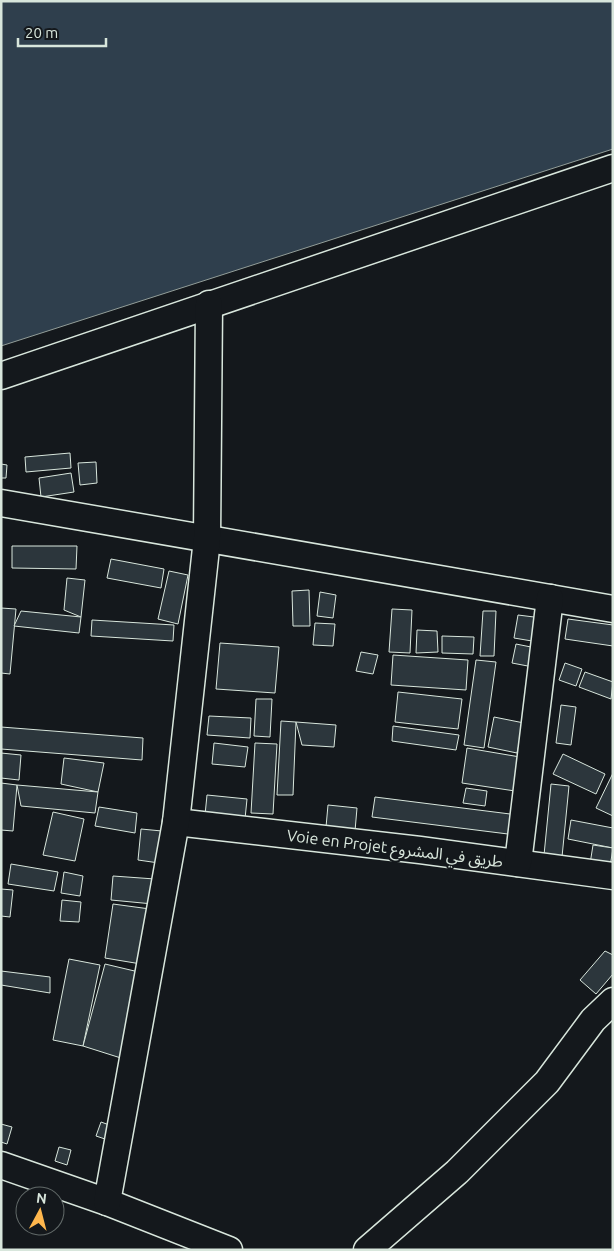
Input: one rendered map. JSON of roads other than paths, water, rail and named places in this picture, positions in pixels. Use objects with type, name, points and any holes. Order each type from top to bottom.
[{"type":"street","points":[[1,376],[613,168]]},
{"type":"street","points":[[107,1202],[176,822],[207,539],[209,304]]},
{"type":"street","points":[[1,503],[613,609]]},
{"type":"street","points":[[518,863],[550,598]]},
{"type":"street","name":"Voie en Projet طريق في المشروع","points":[[176,822],[420,850],[613,876]]},
{"type":"street","points":[[367,1250],[457,1172],[547,1082],[593,1020],[613,1001]]},
{"type":"street","points":[[1,1165],[107,1202],[229,1250]]},
{"type":"water","points":[[1,1],[613,1],[613,149],[1,346]]}]
